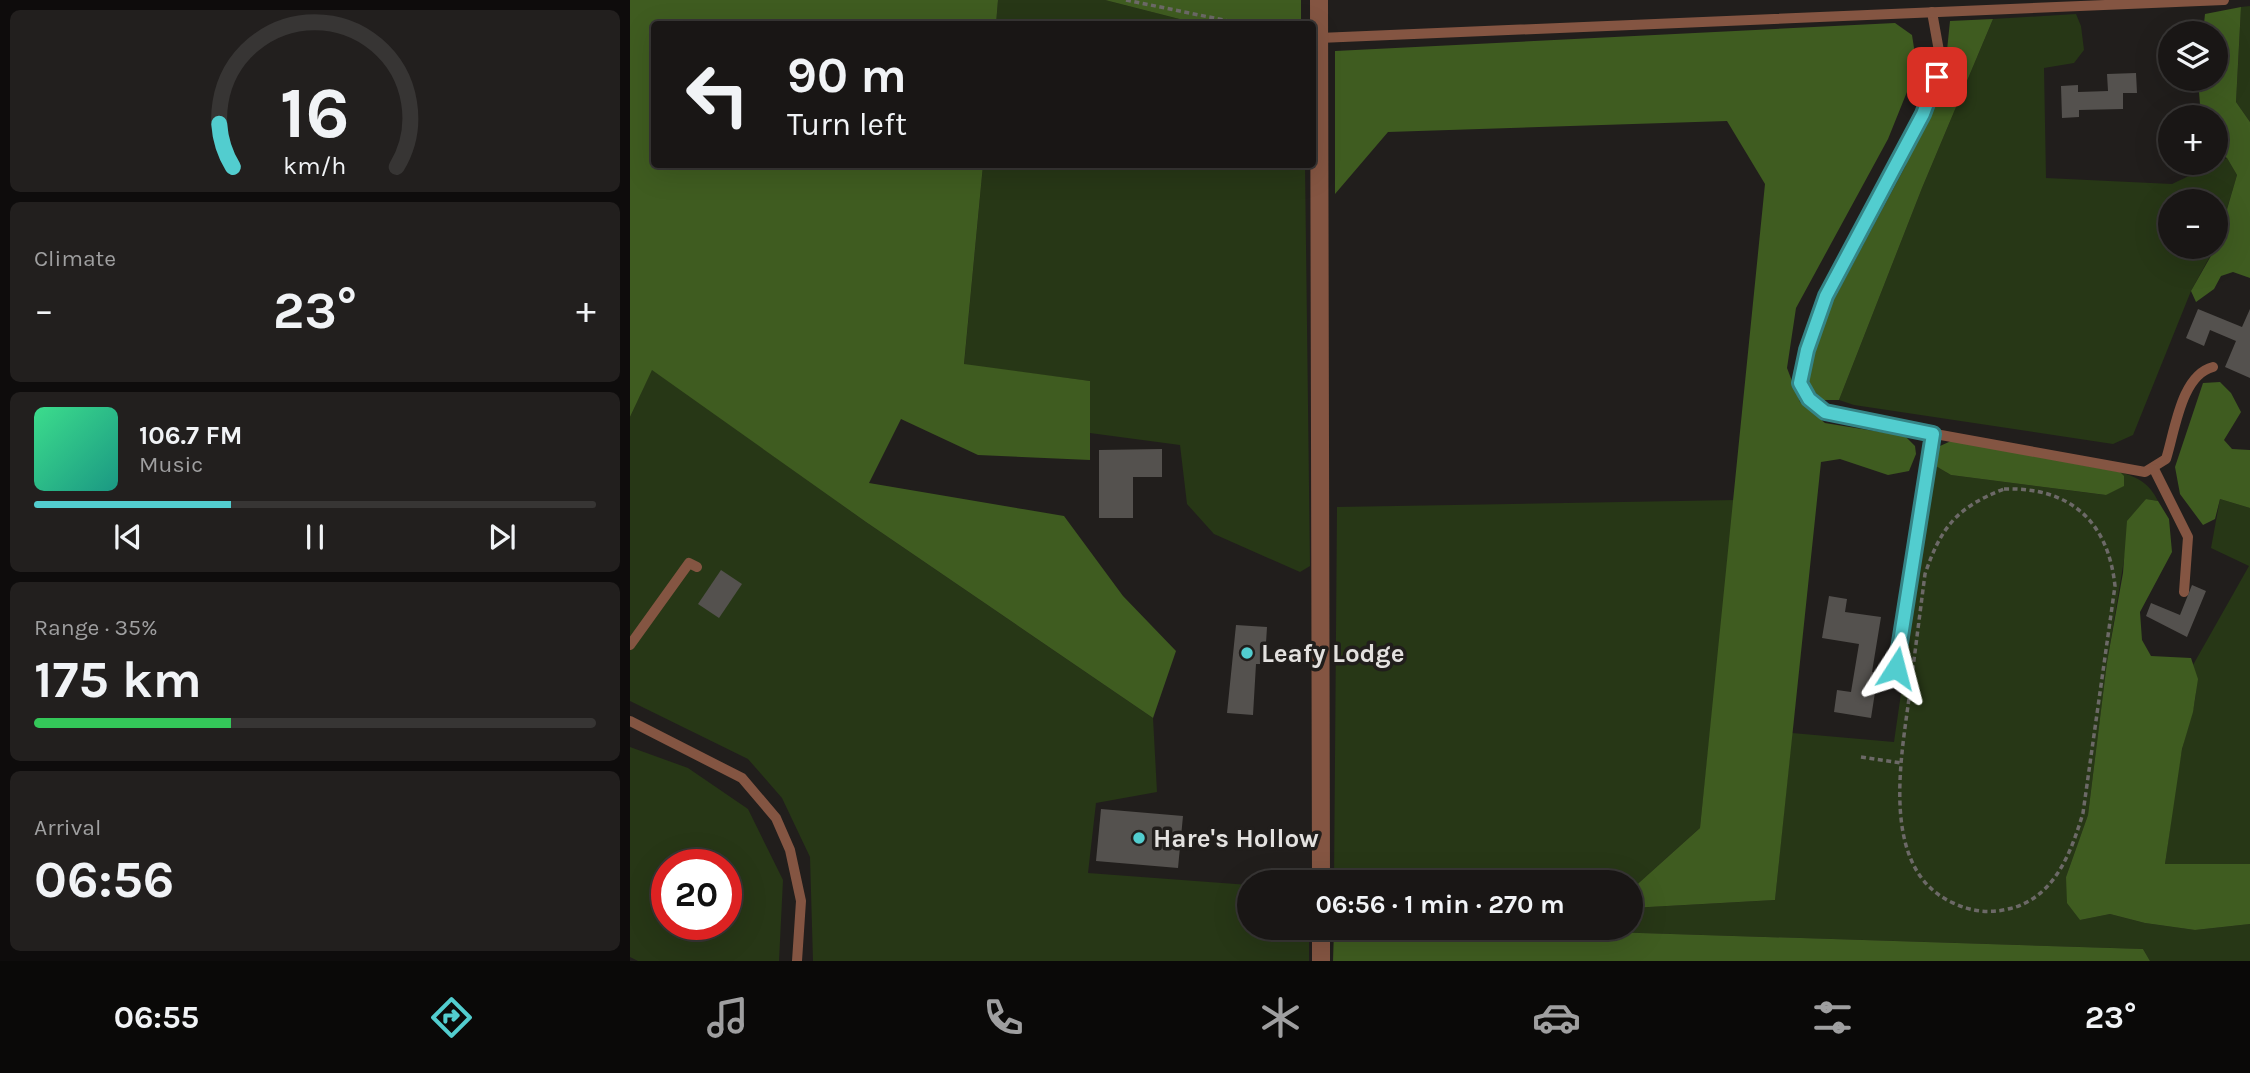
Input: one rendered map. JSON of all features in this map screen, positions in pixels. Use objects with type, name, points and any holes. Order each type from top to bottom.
[{"type":"street","points":[[1319,0],[1321,870]]},
{"type":"street","points":[[1321,940],[1321,961]]},
{"type":"lane","points":[[1319,38],[2224,0]]},
{"type":"lane","points":[[1932,12],[1939,51],[1937,77],[1923,114],[1826,296],[1805,356],[1800,383],[1809,399],[1825,412],[2071,460],[2145,471],[2154,469],[2166,459],[2190,385],[2201,370],[2213,367]]},
{"type":"lane","points":[[1896,668],[1933,434]]},
{"type":"lane","points":[[2154,469],[2188,537],[2184,592]]},
{"type":"lane","points":[[630,645],[689,563],[697,567]]},
{"type":"lane","points":[[630,721],[742,778],[776,818],[790,850],[801,901],[797,961]]},
{"type":"path","points":[[1126,0],[1228,21]]},
{"type":"path","points":[[2004,489],[2028,489],[2048,494],[2084,513],[2100,533],[2110,559],[2115,586],[2083,813],[2073,847],[2059,873],[2044,890],[2011,909],[1974,912],[1944,899],[1917,869],[1904,836],[1900,800],[1901,763],[1925,574],[1942,533],[1969,504],[2004,489]]},
{"type":"path","points":[[1861,757],[1901,763]]},
{"type":"green space","points":[[630,0],[998,0],[996,21],[651,21],[651,168],[983,168],[964,364],[1090,381],[1090,460],[978,455],[901,419],[869,483],[1064,516],[1123,596],[1176,651],[1153,718],[866,522],[652,370],[630,417]]},
{"type":"green space","points":[[998,0],[1105,0],[1187,21],[996,21]]},
{"type":"green space","points":[[1105,0],[1301,0],[1301,21],[1187,21]]},
{"type":"green space","points":[[2250,6],[2250,122],[2236,102],[2241,7]]},
{"type":"green space","points":[[2241,7],[2236,102],[2250,122],[2250,278],[2233,272],[2221,276],[2214,289],[2196,302],[2191,291],[2209,259],[2228,259],[2228,206],[2237,175],[2228,160],[2228,105],[2200,105],[2199,91],[2228,91],[2228,21],[2204,21],[2205,14]]},
{"type":"green space","points":[[2076,14],[2081,26],[2084,50],[2074,63],[2044,68],[2046,178],[2172,184],[2191,175],[2228,175],[2228,160],[2237,175],[2228,205],[2228,189],[2158,189],[2158,259],[2208,259],[2191,291],[2133,435],[2113,444],[1854,405],[1839,400],[1922,188],[1993,19]]},
{"type":"green space","points":[[1993,19],[1922,188],[1839,400],[1822,400],[1808,384],[1809,364],[1832,303],[1905,167],[1945,70],[1950,21]]},
{"type":"green space","points":[[1895,23],[1912,35],[1917,67],[1888,139],[1796,308],[1787,368],[1800,402],[1825,423],[1905,436],[1915,446],[1916,454],[1909,471],[1888,475],[1840,459],[1821,462],[1775,900],[1643,907],[1643,879],[1700,828],[1765,184],[1727,121],[1388,132],[1335,194],[1335,51]]},
{"type":"green space","points":[[983,168],[1305,168],[1310,566],[1300,572],[1214,534],[1187,504],[1180,445],[1090,433],[1090,381],[964,365]]},
{"type":"green space","points":[[652,369],[866,522],[1153,718],[1157,792],[1096,803],[1088,873],[1237,884],[1237,940],[1309,940],[1309,961],[813,961],[810,857],[782,798],[748,759],[630,701],[630,417]]},
{"type":"green space","points":[[2220,382],[2231,393],[2241,412],[2224,440],[2232,449],[2250,450],[2250,508],[2220,499],[2215,519],[2203,525],[2180,494],[2175,467],[2203,383]]},
{"type":"green space","points":[[1951,441],[2120,472],[2124,476],[2124,486],[2106,495],[1951,475],[1934,465],[1940,446]]},
{"type":"green space","points":[[1934,465],[1951,475],[2105,495],[2123,486],[2120,472],[2143,482],[2158,501],[2146,499],[2126,548],[2107,662],[2088,815],[2066,877],[2080,920],[2110,914],[2145,923],[2195,930],[2250,924],[2250,961],[2150,961],[2143,949],[1643,933],[1643,907],[1775,900],[1792,733],[1894,742]]},
{"type":"green space","points":[[2146,499],[2158,501],[2169,519],[2172,552],[2140,612],[2142,640],[2151,656],[2191,658],[2198,679],[2193,712],[2182,749],[2165,864],[2250,864],[2250,924],[2195,930],[2145,923],[2110,914],[2080,920],[2067,903],[2066,877],[2088,815],[2107,662],[2123,573],[2127,521]]},
{"type":"green space","points":[[2220,499],[2250,508],[2250,864],[2165,864],[2179,764],[2194,708],[2196,676],[2193,665],[2249,566],[2211,548]]},
{"type":"green space","points":[[1735,500],[1700,828],[1643,879],[1643,870],[1334,870],[1337,507]]},
{"type":"green space","points":[[630,747],[688,768],[748,809],[783,880],[779,961],[638,961],[630,957]]},
{"type":"green space","points":[[1643,933],[2143,949],[2150,961],[1333,961],[1334,940],[1643,940]]},
{"type":"building","points":[[2136,73],[2137,93],[2123,93],[2123,109],[2079,110],[2079,117],[2062,118],[2061,86],[2078,85],[2078,92],[2108,91],[2107,74]]},
{"type":"building","points":[[2198,309],[2242,327],[2250,309],[2250,378],[2225,367],[2236,341],[2210,330],[2204,346],[2186,338]]},
{"type":"building","points":[[1162,449],[1162,477],[1133,477],[1133,518],[1099,518],[1099,450]]},
{"type":"building","points":[[721,570],[742,584],[719,618],[698,604]]},
{"type":"building","points":[[2192,585],[2206,591],[2187,637],[2146,616],[2151,603],[2180,615]]},
{"type":"building","points":[[1829,596],[1847,599],[1845,612],[1881,617],[1872,672],[1878,673],[1871,718],[1834,712],[1837,690],[1851,692],[1859,644],[1822,638]]},
{"type":"building","name":"Leafy Lodge","points":[[1236,625],[1267,627],[1266,643],[1261,642],[1260,664],[1256,664],[1253,715],[1227,713]]},
{"type":"building","name":"Hare's Hollow","points":[[1101,809],[1183,816],[1178,868],[1096,861]]},
{"type":"place","name":"Leafy Lodge","points":[[1247,653]]},
{"type":"place","name":"Hare's Hollow","points":[[1139,838]]},
{"type":"route","points":[[1896,668],[1933,434],[1825,412],[1809,399],[1800,383],[1807,350],[1826,296],[1923,114],[1937,77]]}]
